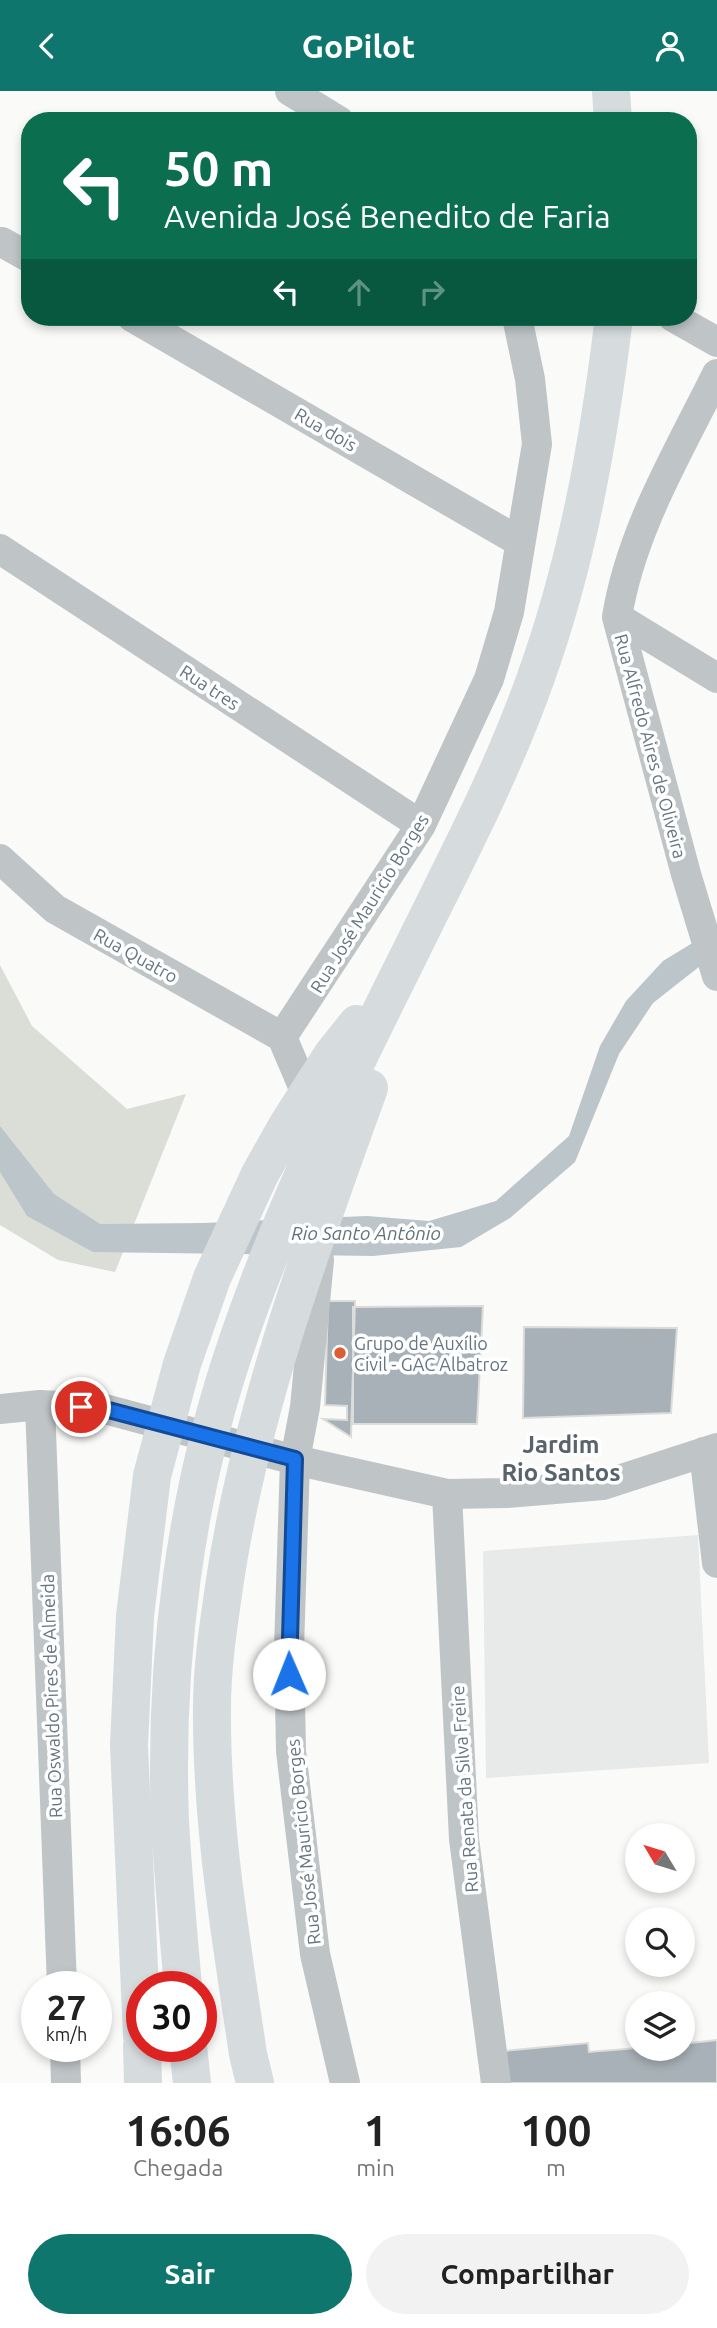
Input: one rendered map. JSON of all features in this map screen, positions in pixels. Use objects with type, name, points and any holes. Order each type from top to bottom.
[{"type":"highway","points":[[611,91],[612,112]]},
{"type":"highway","points":[[182,1971],[170,1818],[171,1694],[177,1617],[201,1473],[236,1345],[262,1272],[302,1178],[502,763],[536,679],[566,583],[588,494],[613,326]]},
{"type":"highway","points":[[139,1971],[129,1745],[135,1616],[152,1476],[182,1364],[212,1278],[260,1174],[333,1054],[405,961]]},
{"type":"highway","points":[[255,2083],[248,2055],[218,1849],[212,1705],[219,1615],[236,1508],[255,1433],[381,1055],[405,961]]},
{"type":"highway","points":[[142,2062],[143,2083]]},
{"type":"highway","points":[[190,2062],[192,2083]]},
{"type":"street","points":[[290,91],[324,112]]},
{"type":"street","points":[[2,241],[21,253]]},
{"type":"street","name":"Rua dois","points":[[148,326],[520,542]]},
{"type":"street","points":[[519,326],[530,379],[537,444],[520,542]]},
{"type":"street","points":[[689,326],[717,342]]},
{"type":"street","points":[[717,374],[635,542],[624,575],[617,617],[717,678]]},
{"type":"street","name":"Rua José Mauricio Borges","points":[[345,2083],[315,1954],[292,1751],[289,1649],[295,1459],[304,1407],[315,1306],[324,1182],[312,1107],[282,1037],[421,825],[489,678],[509,612],[520,542]]},
{"type":"street","name":"Rua tres","points":[[0,549],[421,825]]},
{"type":"street","name":"Rua Alfredo Aires de Oliveira","points":[[617,617],[685,874],[717,976]]},
{"type":"street","name":"Rua Quatro","points":[[0,859],[55,909],[282,1037]]},
{"type":"street","points":[[0,1409],[40,1405],[101,1408],[295,1459],[447,1494],[507,1493],[603,1485],[711,1450],[717,1563]]},
{"type":"street","name":"Rua Oswaldo Pires de Almeida","points":[[40,1405],[61,1971]]},
{"type":"street","name":"Rua Renata da Silva Freire","points":[[447,1494],[464,1839],[496,2083]]},
{"type":"street","points":[[65,2062],[66,2083]]},
{"type":"shaded area","points":[[0,965],[32,1026],[127,1109],[186,1094],[115,1272],[58,1260],[0,1225]]},
{"type":"shaded area","points":[[698,1535],[709,1763],[486,1778],[483,1551]]},
{"type":"water","name":"Rio Santo Antônio","points":[[717,928],[709,959],[653,1003],[619,1054],[575,1162],[510,1218],[461,1247],[373,1256],[93,1252],[27,1216],[0,1172],[0,1126],[54,1194],[100,1224],[367,1216],[429,1221],[496,1201],[569,1136],[600,1046],[626,1001],[663,961]]},
{"type":"building","name":"Grupo de Auxílio Civil - GAC Albatroz","points":[[328,1301],[355,1301],[351,1437],[323,1419],[347,1420],[347,1406],[325,1405]]},
{"type":"building","points":[[483,1306],[477,1424],[353,1424],[353,1307]]},
{"type":"building","points":[[524,1327],[677,1328],[671,1413],[523,1418]]},
{"type":"building","points":[[717,2040],[717,2083],[507,2083],[504,2051],[588,2043],[589,2052],[625,2049],[625,2061],[695,2061],[695,2043]]},
{"type":"place","name":"Grupo de Auxílio Civil - GAC Albatroz","points":[[340,1353]]},
{"type":"district","name":"Jardim Rio Santos","points":[[561,1458]]},
{"type":"route","points":[[81,1407],[101,1408],[295,1459],[289,1674]]}]
